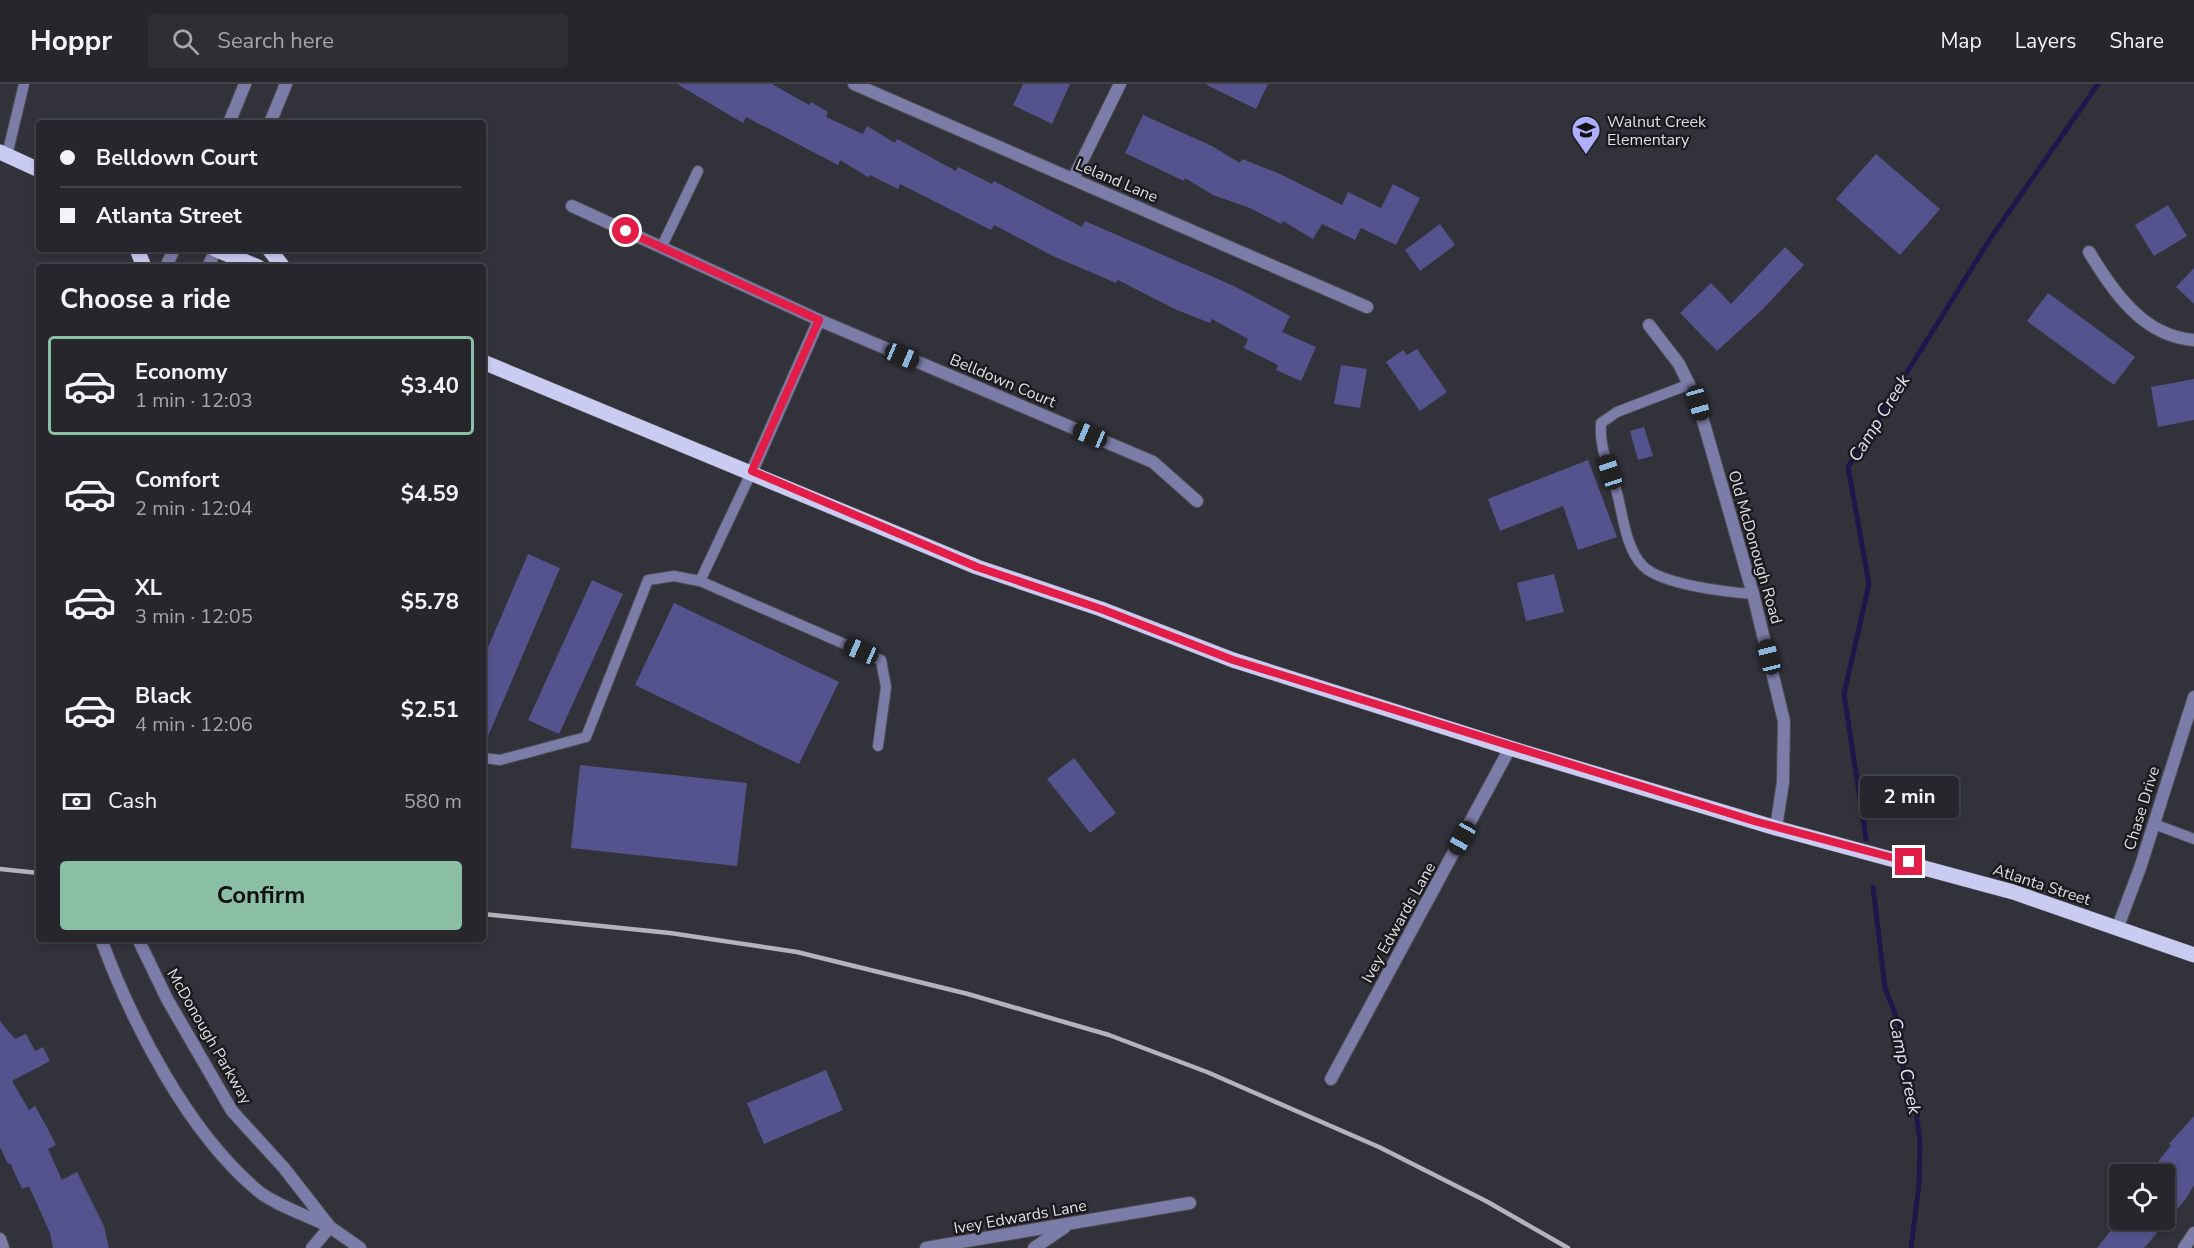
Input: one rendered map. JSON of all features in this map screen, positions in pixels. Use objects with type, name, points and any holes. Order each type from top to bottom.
[{"type":"main road","points":[[3,154],[36,169]]},
{"type":"main road","points":[[223,252],[251,264]]},
{"type":"main road","name":"Atlanta Street","points":[[486,363],[752,471],[977,567],[1101,609],[1233,660],[1510,748],[1776,828],[1878,853],[2013,892],[2194,955]]},
{"type":"street","points":[[229,120],[245,84]]},
{"type":"street","points":[[271,120],[286,84]]},
{"type":"street","name":"Leland Lane","points":[[854,84],[1367,307]]},
{"type":"street","points":[[1073,179],[1120,84]]},
{"type":"street","name":"Belldown Court","points":[[572,206],[819,320],[1153,462],[1197,501]]},
{"type":"street","points":[[2089,252],[2133,313],[2172,336],[2194,340]]},
{"type":"street","points":[[752,471],[819,320]]},
{"type":"street","name":"Old McDonough Road","points":[[1649,325],[1679,364],[1698,403],[1754,594],[1784,721],[1783,782],[1776,828]]},
{"type":"street","name":"Chase Drive","points":[[2117,929],[2154,824],[2194,697]]},
{"type":"street","name":"Ivey Edwards Lane","points":[[1331,1079],[1510,748]]},
{"type":"street","points":[[102,942],[122,996],[177,1094],[221,1154],[258,1192],[330,1227],[312,1248]]},
{"type":"street","name":"McDonough Parkway","points":[[139,942],[167,999],[232,1110],[284,1168],[330,1227],[360,1248]]},
{"type":"street","name":"Ivey Edwards Lane","points":[[926,1248],[1190,1203]]},
{"type":"street","points":[[1034,1248],[1071,1224]]},
{"type":"street","points":[[2184,1248],[2194,1233]]},
{"type":"street","points":[[0,1239],[3,1248]]},
{"type":"lane","points":[[3,154],[24,84]]},
{"type":"lane","points":[[662,248],[698,171]]},
{"type":"lane","points":[[1690,384],[1617,412],[1601,423],[1600,442],[1632,548],[1643,567],[1667,579],[1716,590],[1754,594]]},
{"type":"lane","points":[[700,581],[752,471]]},
{"type":"lane","points":[[486,758],[500,760],[586,737],[648,580],[674,576],[700,581],[881,660],[886,687],[878,746]]},
{"type":"lane","points":[[2154,824],[2194,839]]},
{"type":"building","points":[[677,84],[772,84],[809,105],[811,102],[828,112],[826,117],[863,134],[867,126],[895,143],[897,139],[956,171],[958,167],[992,184],[994,181],[1082,227],[1085,221],[1234,286],[1290,316],[1282,332],[1316,347],[1301,381],[1276,370],[1278,365],[1244,348],[1248,339],[1212,319],[1210,323],[1177,310],[1118,280],[1116,283],[1053,256],[994,225],[991,230],[900,184],[898,189],[870,175],[868,177],[840,160],[838,165],[746,117],[743,123]]},
{"type":"building","points":[[1023,84],[1070,84],[1052,124],[1013,105]]},
{"type":"building","points":[[1205,84],[1268,84],[1256,109]]},
{"type":"building","points":[[1143,115],[1212,146],[1240,163],[1242,159],[1278,173],[1342,205],[1348,192],[1381,208],[1393,184],[1420,198],[1396,245],[1361,228],[1355,240],[1322,224],[1313,239],[1283,221],[1281,224],[1250,208],[1213,195],[1185,178],[1184,181],[1125,153]]},
{"type":"building","points":[[1876,154],[1940,209],[1900,255],[1836,199]]},
{"type":"building","points":[[2168,205],[2187,236],[2154,256],[2135,225]]},
{"type":"building","points":[[1440,224],[1455,245],[1420,271],[1405,250]]},
{"type":"building","points":[[1785,247],[1804,265],[1763,309],[1717,351],[1680,313],[1711,283],[1731,304]]},
{"type":"building","points":[[2194,268],[2194,304],[2176,287]]},
{"type":"building","points":[[2048,293],[2135,357],[2114,385],[2027,321]]},
{"type":"building","points":[[1417,349],[1447,392],[1420,411],[1386,362],[1403,350],[1407,355]]},
{"type":"building","points":[[1341,365],[1367,369],[1360,408],[1334,404]]},
{"type":"building","points":[[2194,379],[2194,420],[2158,427],[2151,387]]},
{"type":"building","points":[[1644,427],[1653,456],[1638,460],[1630,431]]},
{"type":"building","points":[[1588,460],[1617,537],[1578,550],[1563,506],[1500,531],[1488,499]]},
{"type":"building","points":[[528,554],[560,568],[486,741],[486,652]]},
{"type":"building","points":[[1554,574],[1564,612],[1526,621],[1517,583]]},
{"type":"building","points":[[592,580],[623,594],[559,734],[528,720]]},
{"type":"building","points":[[674,603],[839,682],[799,764],[635,685]]},
{"type":"building","points":[[1074,758],[1116,813],[1090,833],[1047,779]]},
{"type":"building","points":[[580,765],[747,783],[737,866],[571,848]]},
{"type":"building","points":[[0,1021],[15,1039],[26,1034],[35,1051],[43,1047],[50,1061],[12,1081],[29,1110],[35,1106],[49,1131],[56,1145],[48,1149],[62,1180],[77,1172],[104,1226],[109,1248],[53,1248],[50,1233],[29,1186],[22,1189],[10,1163],[8,1164],[0,1147]]},
{"type":"building","points":[[826,1070],[843,1110],[764,1144],[747,1103]]},
{"type":"building","points":[[2194,1116],[2194,1185],[2175,1212],[2175,1164],[2157,1164],[2171,1145],[2169,1144]]},
{"type":"building","points":[[2111,1230],[2159,1230],[2144,1248],[2097,1248]]},
{"type":"waterway","name":"Camp Creek","points":[[1866,839],[1844,694],[1869,584],[1848,467],[1990,239],[2098,84]]},
{"type":"waterway","name":"Camp Creek","points":[[1873,887],[1885,988],[1900,1026],[1903,1067],[1915,1104],[1920,1141],[1919,1185],[1911,1248]]},
{"type":"railway","points":[[0,869],[36,873]]},
{"type":"railway","points":[[486,914],[670,933],[797,952],[968,994],[1109,1035],[1207,1072],[1379,1147],[1486,1201],[1568,1248]]},
{"type":"place","name":"Walnut Creek Elementary","points":[[1586,156]]},
{"type":"route","points":[[626,231],[819,320],[752,471],[977,567],[1101,609],[1233,660],[1510,748],[1776,828],[1909,862]]}]
